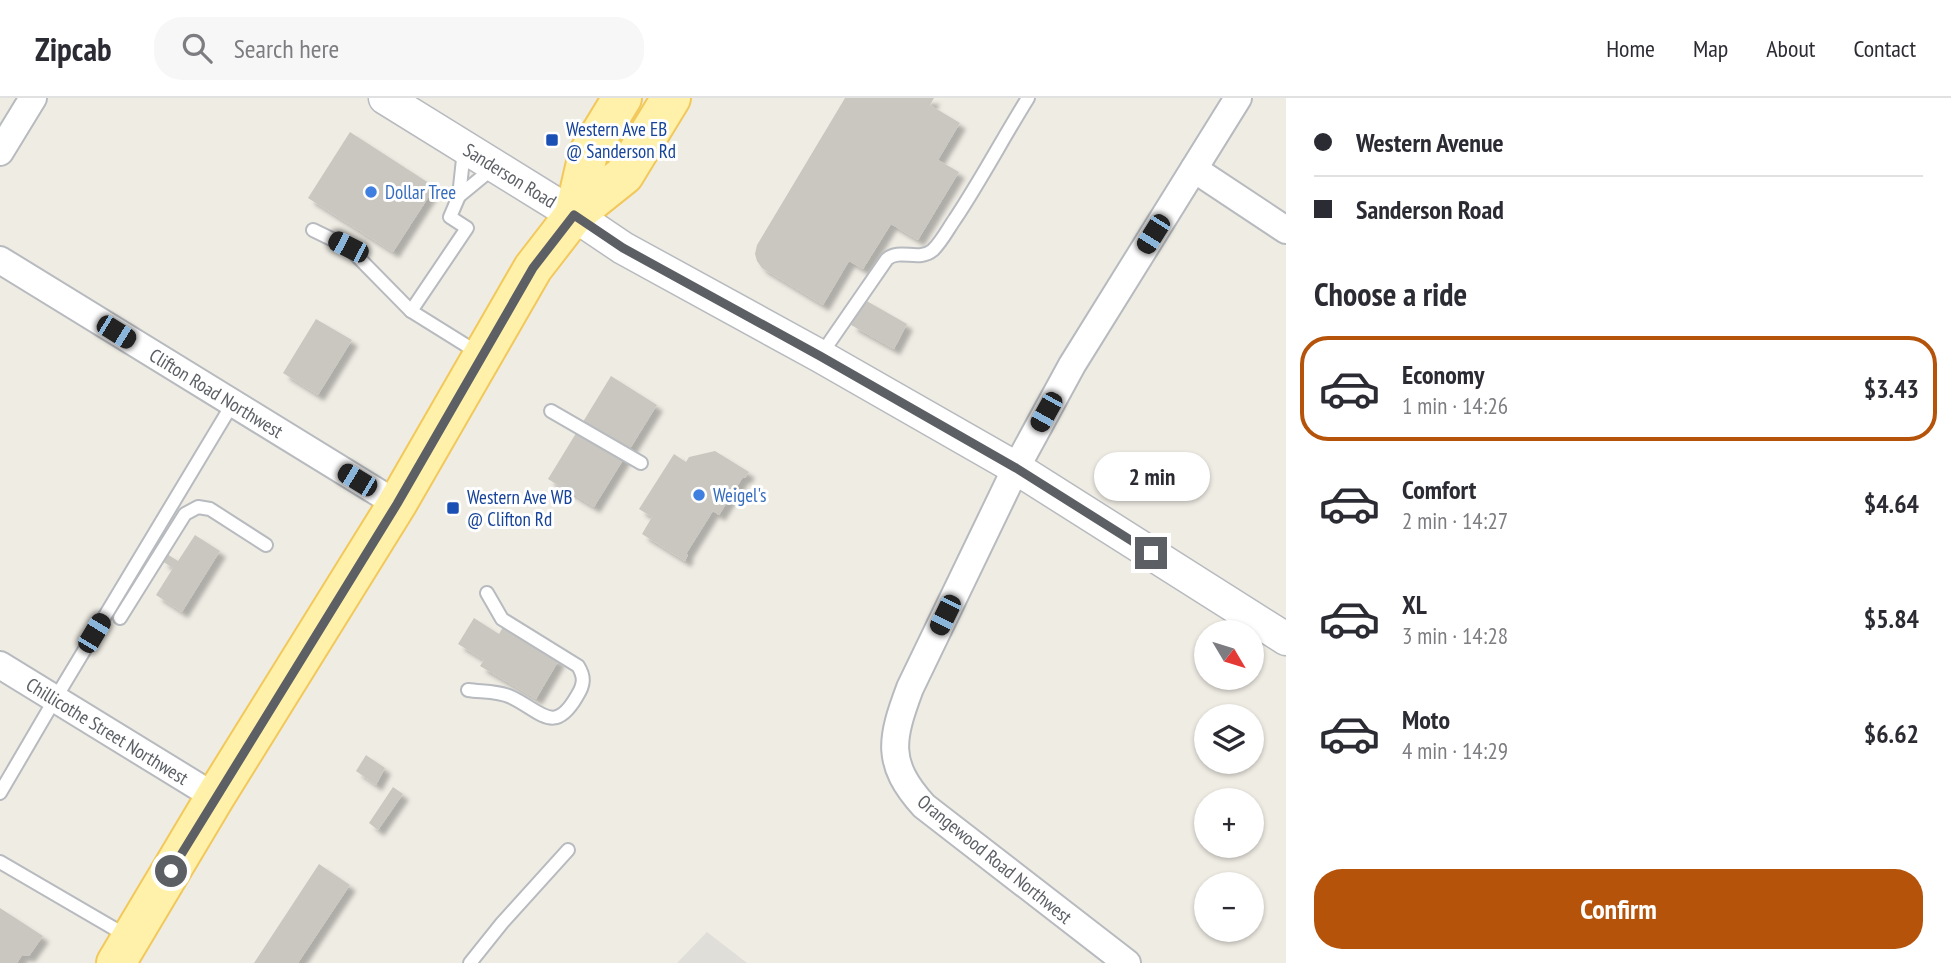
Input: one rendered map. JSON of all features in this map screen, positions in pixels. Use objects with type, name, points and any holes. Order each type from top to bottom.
[{"type":"main road","points":[[574,215],[588,154],[622,98]]},
{"type":"main road","points":[[123,951],[397,504],[533,268],[574,215],[624,175],[671,98]]},
{"type":"street","points":[[0,152],[33,98]]},
{"type":"street","name":"Sanderson Road","points":[[384,98],[623,248],[1016,468],[1286,639]]},
{"type":"street","name":"Orangewood Road Northwest","points":[[1127,963],[924,806],[907,788],[898,767],[894,744],[910,688],[1016,468],[1072,365],[1238,98]]},
{"type":"street","points":[[1194,169],[1286,230]]},
{"type":"street","name":"Clifton Road Northwest","points":[[0,260],[397,504]]},
{"type":"street","name":"Chillicothe Street Northwest","points":[[0,665],[215,797]]},
{"type":"lane","points":[[820,356],[890,256],[927,254],[936,246],[971,195],[1028,98]]},
{"type":"lane","points":[[411,311],[467,228],[450,217],[458,196],[465,148]]},
{"type":"lane","points":[[458,196],[495,166]]},
{"type":"lane","points":[[313,230],[348,247],[411,311],[483,356]]},
{"type":"lane","points":[[0,793],[233,403]]},
{"type":"lane","points":[[551,411],[641,463]]},
{"type":"lane","points":[[120,618],[186,514],[198,507],[210,509],[267,545]]},
{"type":"lane","points":[[468,690],[508,695],[546,717],[553,718],[565,714],[584,680],[578,666],[502,620],[487,593]]},
{"type":"lane","points":[[470,963],[568,850]]},
{"type":"lane","points":[[0,862],[123,951]]},
{"type":"shaded area","points":[[707,932],[747,963],[677,963]]},
{"type":"building","points":[[845,98],[934,98],[930,105],[960,123],[938,160],[959,172],[918,240],[891,224],[863,269],[849,261],[823,305],[762,268],[755,254],[757,245]]},
{"type":"building","name":"Dollar Tree","points":[[350,132],[435,187],[393,252],[308,198]]},
{"type":"building","points":[[865,300],[907,324],[894,349],[851,325]]},
{"type":"building","points":[[316,319],[352,340],[318,395],[283,373]]},
{"type":"building","points":[[611,376],[657,405],[594,507],[548,479]]},
{"type":"building","name":"Weigel's","points":[[715,451],[749,472],[719,515],[713,511],[686,554],[688,555],[685,561],[642,534],[652,517],[639,509],[674,454],[686,462],[689,457]]},
{"type":"building","points":[[195,535],[220,551],[182,612],[156,595],[173,568],[162,561],[167,554],[178,561]]},
{"type":"building","points":[[474,618],[499,634],[503,627],[549,657],[550,655],[559,660],[536,699],[480,666],[484,660],[458,644]]},
{"type":"building","points":[[366,755],[385,768],[376,785],[356,771]]},
{"type":"building","points":[[393,787],[403,794],[378,830],[369,823]]},
{"type":"building","points":[[319,864],[350,885],[298,963],[254,963]]},
{"type":"building","points":[[0,908],[43,936],[29,956],[22,955],[17,963],[0,963]]},
{"type":"place","name":"Western Ave EB @ Sanderson Rd","points":[[552,140]]},
{"type":"place","name":"Dollar Tree","points":[[371,192]]},
{"type":"place","name":"Weigel's","points":[[699,495]]},
{"type":"place","name":"Western Ave WB @ Clifton Rd","points":[[453,508]]},
{"type":"route","points":[[171,871],[397,504],[533,268],[574,215],[623,248],[1016,468],[1151,553]]}]
